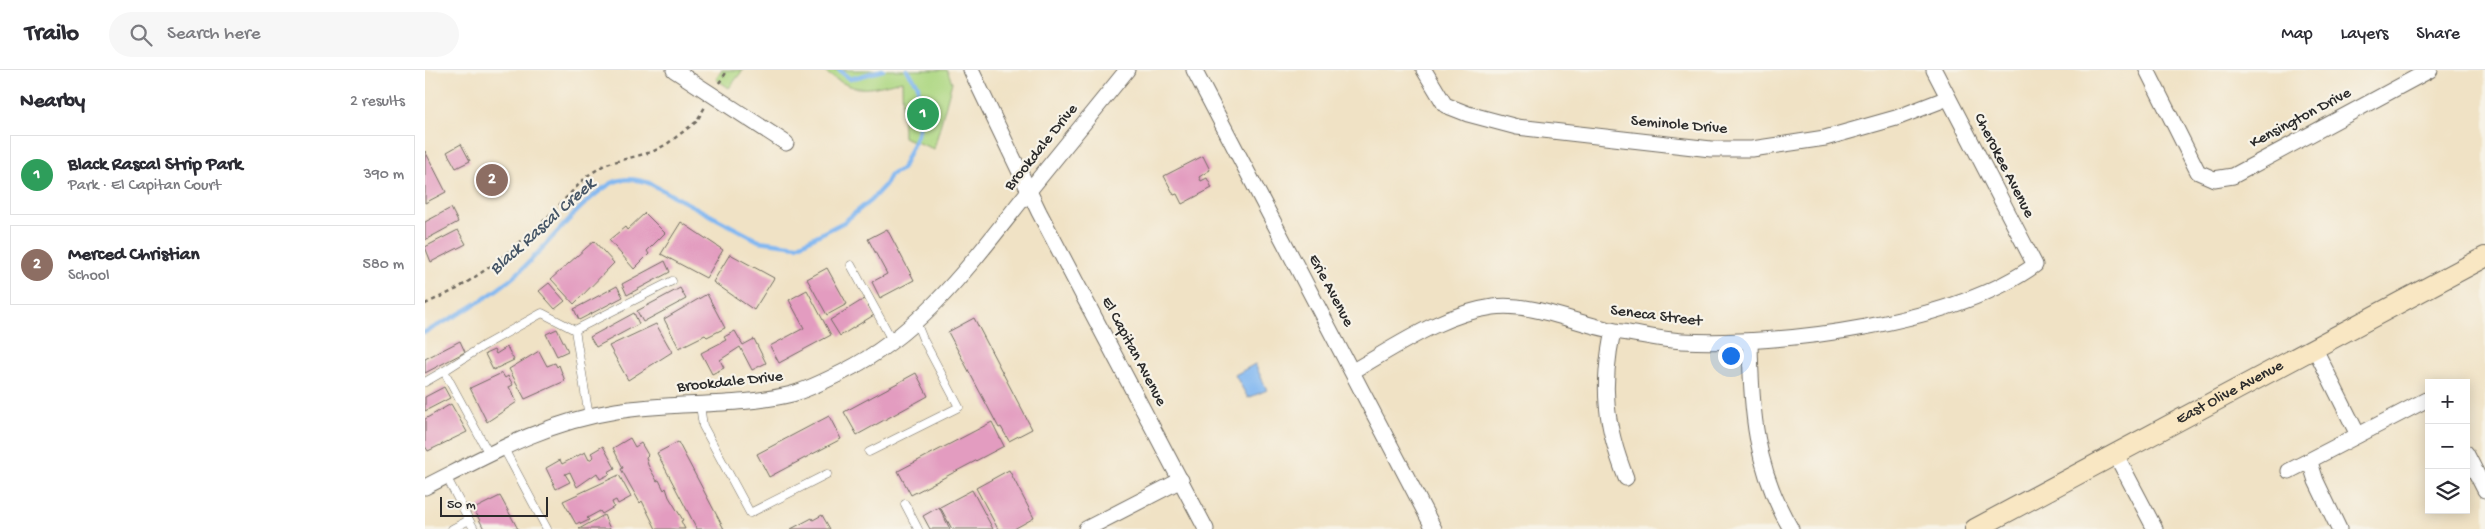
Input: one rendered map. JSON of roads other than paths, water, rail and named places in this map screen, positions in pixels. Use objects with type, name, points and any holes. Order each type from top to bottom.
[{"type":"main road","name":"East Olive Avenue","points":[[1975,529],[2485,257]]},
{"type":"street","points":[[674,70],[786,143]]},
{"type":"street","name":"El Capitan Avenue","points":[[971,70],[1030,191],[1206,529]]},
{"type":"street","name":"Brookdale Drive","points":[[425,487],[496,450],[565,421],[617,410],[701,405],[793,394],[830,379],[866,360],[893,342],[929,311],[975,259],[1127,70]]},
{"type":"street","name":"Erie Avenue","points":[[1194,70],[1434,529]]},
{"type":"street","name":"Seminole Drive","points":[[1424,70],[1445,105],[1517,127],[1711,149],[1752,149],[1825,138],[1896,118],[1948,98]]},
{"type":"street","name":"Cherokee Avenue","points":[[1933,70],[2035,265],[2023,274]]},
{"type":"street","name":"Kensington Drive","points":[[2147,70],[2198,172],[2214,179],[2233,176],[2430,70]]},
{"type":"street","name":"Seneca Street","points":[[1353,371],[1439,323],[1471,311],[1495,307],[1521,308],[1545,312],[1613,331],[1680,341],[1750,341],[1814,336],[1918,315],[1962,301],[2023,274]]},
{"type":"street","points":[[1613,331],[1607,360],[1605,390],[1610,430],[1626,478]]},
{"type":"street","points":[[1750,341],[1750,391],[1755,434],[1769,484],[1791,529]]},
{"type":"street","points":[[2315,349],[2358,435]]},
{"type":"street","points":[[2289,471],[2310,462],[2425,401]]},
{"type":"street","points":[[2116,455],[2155,529]]},
{"type":"street","points":[[2470,461],[2485,490]]},
{"type":"street","points":[[2310,462],[2316,481],[2339,529]]},
{"type":"street","points":[[1086,529],[1181,480]]},
{"type":"lane","points":[[851,265],[893,342]]},
{"type":"lane","points":[[575,330],[672,281]]},
{"type":"lane","points":[[425,382],[483,346],[542,313],[575,330]]},
{"type":"lane","points":[[869,452],[959,407],[916,322]]},
{"type":"lane","points":[[575,330],[589,416]]},
{"type":"lane","points":[[444,371],[547,529]]},
{"type":"lane","points":[[701,405],[703,426],[750,513],[827,474]]},
{"type":"lane","points":[[446,476],[474,529]]},
{"type":"lane","points":[[905,504],[918,529]]},
{"type":"lane","points":[[452,529],[469,520]]},
{"type":"water","points":[[1255,364],[1267,390],[1248,398],[1235,375]]},
{"type":"waterway","name":"Black Rascal Creek","points":[[839,70],[850,79],[883,70]]},
{"type":"waterway","name":"Black Rascal Creek","points":[[425,332],[500,288],[532,260],[565,223],[588,201],[617,181],[631,179],[649,183],[759,241],[797,246],[844,222],[871,200],[885,185],[890,175],[902,169],[919,130],[918,85],[907,70]]},
{"type":"place","name":"Black Rascal Strip Park","points":[[923,114]]},
{"type":"place","name":"Merced Christian","points":[[492,180]]}]
